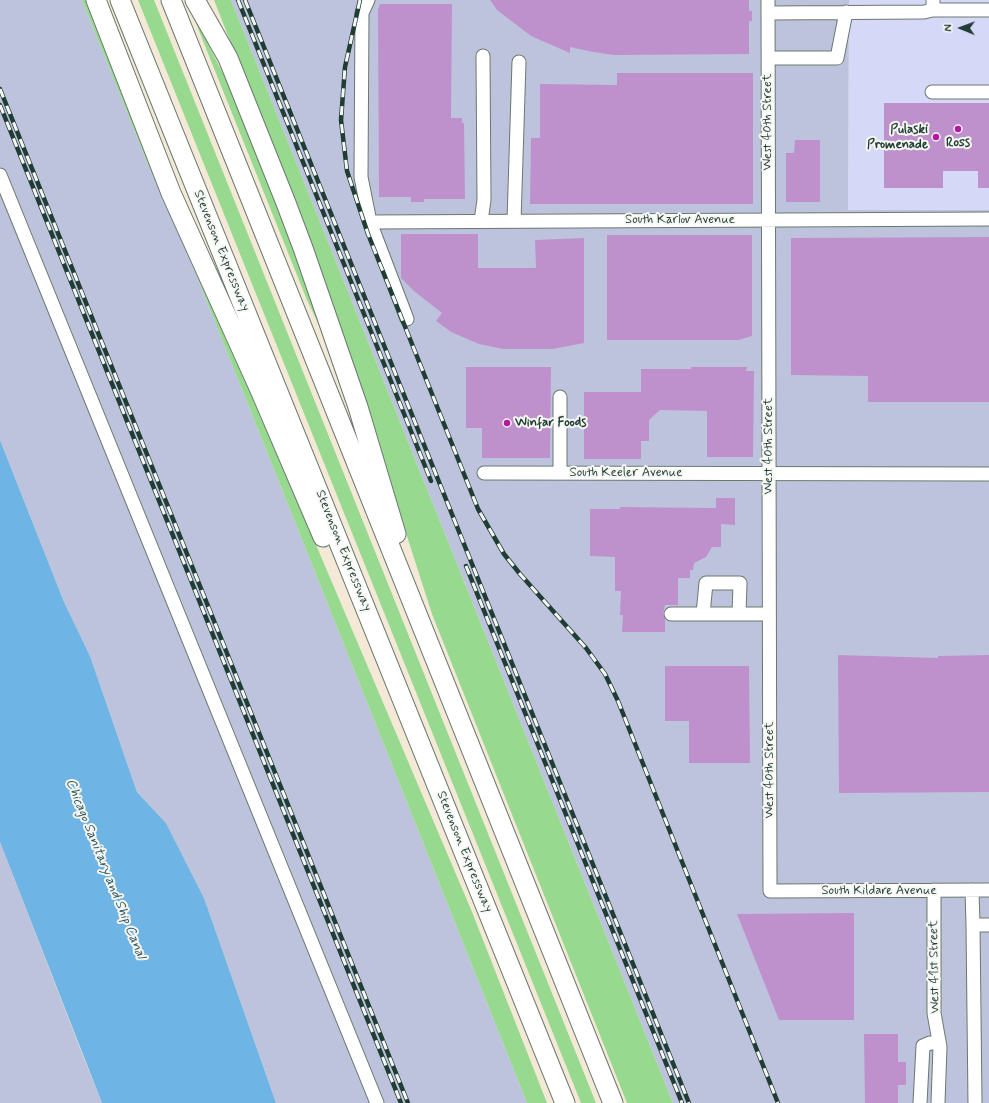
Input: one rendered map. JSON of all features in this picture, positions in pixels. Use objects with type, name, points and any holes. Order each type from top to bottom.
[{"type":"highway","name":"Stevenson Expressway","points":[[120,0],[565,1103]]},
{"type":"highway","points":[[170,0],[613,1103]]},
{"type":"highway","points":[[194,0],[228,58],[303,248],[358,407],[397,536],[418,618]]},
{"type":"highway","points":[[208,0],[248,108]]},
{"type":"highway","points":[[99,6],[171,193],[260,390],[346,590],[388,664]]},
{"type":"street","points":[[368,0],[362,13],[361,177],[370,222],[407,318]]},
{"type":"street","name":"West 40th Street","points":[[768,0],[770,891]]},
{"type":"street","points":[[768,14],[924,12],[933,5],[961,5],[989,10]]},
{"type":"street","points":[[768,58],[837,58],[846,12]]},
{"type":"street","points":[[482,221],[484,200],[483,56]]},
{"type":"street","points":[[514,221],[520,62]]},
{"type":"street","points":[[932,92],[989,92]]},
{"type":"street","points":[[0,175],[376,1103]]},
{"type":"street","name":"South Karlov Avenue","points":[[370,222],[989,219]]},
{"type":"street","points":[[560,397],[560,473]]},
{"type":"street","name":"South Keeler Avenue","points":[[484,473],[989,474]]},
{"type":"street","points":[[703,614],[706,582],[740,583],[739,614]]},
{"type":"street","points":[[671,614],[769,614]]},
{"type":"street","name":"West 41st Street","points":[[934,890],[934,1013],[939,1044],[938,1103]]},
{"type":"street","points":[[972,890],[975,1103]]},
{"type":"street","name":"South Kildare Avenue","points":[[770,891],[989,890]]},
{"type":"street","points":[[973,925],[989,925]]},
{"type":"street","points":[[920,1103],[923,1046],[930,1043],[939,1044]]},
{"type":"shaded area","points":[[0,0],[82,0],[151,172],[156,174],[527,1103],[276,1103],[204,898],[166,823],[137,792],[90,656],[64,602],[0,440]]},
{"type":"shaded area","points":[[231,0],[849,0],[848,210],[989,210],[989,1103],[673,1103]]},
{"type":"shaded area","name":"Pulaski Promenade","points":[[849,0],[989,0],[989,210],[848,210]]},
{"type":"shaded area","points":[[0,842],[85,1061],[102,1103],[0,1103]]},
{"type":"green space","points":[[82,0],[86,0],[156,174],[151,172]]},
{"type":"green space","points":[[138,0],[154,0],[596,1103],[581,1103]]},
{"type":"green space","points":[[214,0],[231,0],[673,1103],[627,1103],[432,614],[396,502],[293,201]]},
{"type":"green space","points":[[191,11],[232,91],[267,174],[332,352],[307,300]]},
{"type":"green space","points":[[156,174],[294,493],[472,912],[547,1103],[527,1103]]},
{"type":"water","name":"Chicago Sanitary and Ship Canal","points":[[0,440],[64,602],[90,656],[137,792],[166,823],[204,898],[276,1103],[102,1103],[0,842]]},
{"type":"building","points":[[490,0],[749,0],[749,11],[752,11],[752,21],[749,21],[749,54],[614,55],[570,47],[570,53],[531,36],[497,10]]},
{"type":"building","points":[[380,4],[452,4],[451,118],[462,118],[462,123],[464,123],[465,199],[424,199],[424,202],[411,202],[411,197],[379,197],[378,10]]},
{"type":"building","points":[[617,73],[753,73],[753,204],[530,204],[531,138],[540,138],[540,84],[617,85]]},
{"type":"building","name":"Pulaski Promenade","points":[[884,103],[989,103],[989,188],[978,188],[978,171],[943,171],[943,188],[884,188]]},
{"type":"building","points":[[795,140],[820,140],[820,202],[786,202],[786,153],[794,153]]},
{"type":"building","points":[[401,234],[478,234],[478,268],[536,268],[535,240],[584,238],[584,343],[553,349],[503,349],[479,344],[451,332],[436,321],[442,313],[414,291],[401,278]]},
{"type":"building","points":[[607,235],[752,235],[752,336],[738,340],[607,340]]},
{"type":"building","points":[[989,237],[989,402],[868,402],[868,376],[791,375],[791,238]]},
{"type":"building","points":[[466,367],[551,367],[550,458],[482,458],[482,428],[466,428]]},
{"type":"building","points":[[691,367],[747,367],[746,371],[754,371],[753,457],[707,457],[707,411],[660,410],[649,420],[649,441],[641,441],[641,459],[584,459],[584,392],[641,392],[641,369],[691,369]]},
{"type":"building","points":[[716,498],[735,498],[735,525],[721,524],[721,547],[712,547],[706,557],[694,563],[693,570],[690,570],[690,578],[678,578],[678,605],[665,605],[663,614],[665,619],[665,632],[622,632],[623,615],[620,615],[621,591],[615,591],[615,557],[590,556],[590,509],[620,509],[620,507],[716,508]]},
{"type":"building","points":[[838,655],[938,658],[938,656],[989,655],[989,792],[839,793]]},
{"type":"building","points":[[665,666],[749,666],[750,763],[689,763],[689,721],[665,721]]},
{"type":"building","points":[[854,913],[854,1020],[779,1020],[737,914]]},
{"type":"building","points":[[864,1034],[898,1034],[898,1062],[906,1062],[906,1085],[898,1085],[898,1103],[865,1103]]},
{"type":"railway","points":[[238,0],[431,481]]},
{"type":"railway","points":[[245,0],[689,1103]]},
{"type":"railway","points":[[360,0],[345,67],[341,120],[347,171],[368,234],[478,509],[504,554],[586,648],[605,674],[618,701],[778,1103]]},
{"type":"railway","points":[[0,89],[408,1103]]},
{"type":"railway","points":[[0,105],[401,1103]]},
{"type":"railway","points":[[466,566],[682,1103]]},
{"type":"place","name":"Ross","points":[[958,129]]},
{"type":"place","name":"Pulaski Promenade","points":[[936,137]]},
{"type":"place","name":"Winfar Foods","points":[[507,423]]}]
